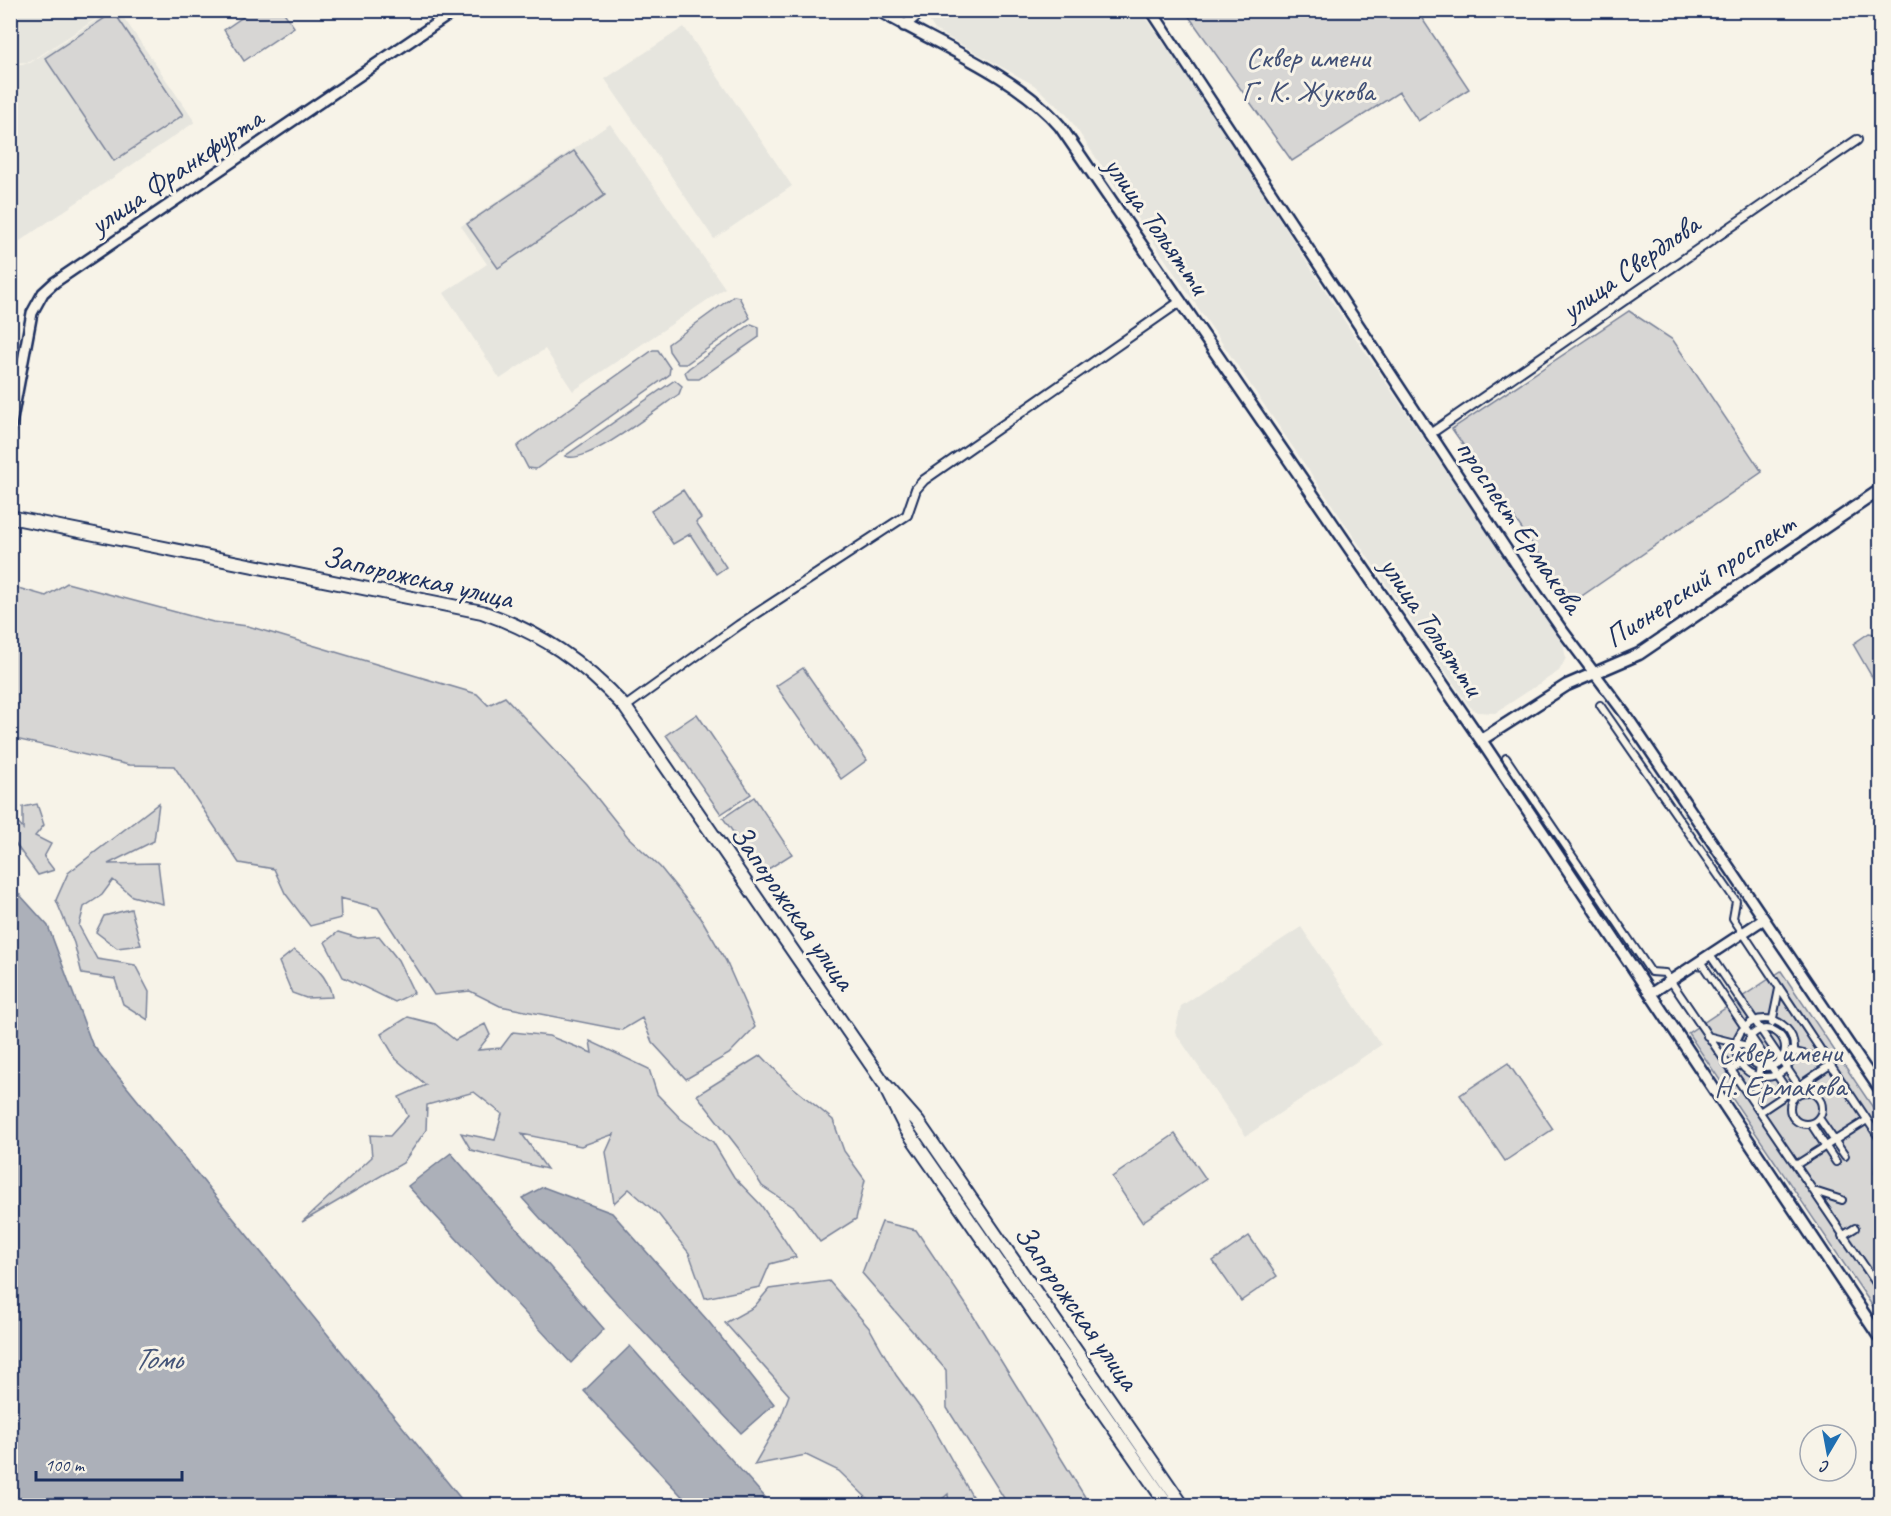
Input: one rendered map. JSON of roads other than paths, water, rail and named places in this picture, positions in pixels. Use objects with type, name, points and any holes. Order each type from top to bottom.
[{"type":"main road","name":"улица Тольятти","points":[[878,10],[1017,88],[1045,108],[1060,126],[1481,740],[1881,1338]]},
{"type":"main road","name":"Пионерский проспект","points":[[1481,740],[1548,695],[1639,654],[1881,490]]},
{"type":"main road","name":"Запорожская улица","points":[[10,517],[482,612],[517,624],[553,644],[589,671],[625,707],[883,1082],[918,1122],[1183,1506]]},
{"type":"main road","name":"Запорожская улица","points":[[883,1082],[906,1129],[1168,1506]]},
{"type":"street","name":"улица Франкфурта","points":[[10,430],[32,313],[43,293],[55,282],[456,10]]},
{"type":"street","points":[[904,26],[922,10]]},
{"type":"street","name":"проспект Ермакова","points":[[1151,10],[1562,630],[1596,674],[1881,1090]]},
{"type":"street","name":"улица Свердлова","points":[[1430,434],[1857,140]]},
{"type":"street","points":[[625,707],[739,625],[907,515],[916,489],[924,480],[1181,301]]},
{"type":"street","points":[[1600,705],[1736,901],[1733,918],[1825,1059],[1881,1138]]},
{"type":"street","points":[[1506,758],[1651,972],[1665,973],[1670,980],[1842,1236],[1881,1289]]},
{"type":"street","points":[[1650,994],[1764,919]]},
{"type":"street","points":[[1710,955],[1803,1092]]},
{"type":"street","points":[[1700,961],[1791,1096]]},
{"type":"street","points":[[1771,1030],[1779,989]]},
{"type":"street","points":[[1772,1020],[1790,1033],[1794,1052],[1786,1068],[1777,1075],[1758,1076],[1741,1064],[1737,1054],[1737,1043],[1745,1028],[1755,1022],[1772,1020]]},
{"type":"street","points":[[1781,1038],[1803,1024]]},
{"type":"street","points":[[1761,1030],[1771,1030],[1781,1038],[1784,1049],[1781,1059],[1770,1066],[1760,1066],[1750,1059],[1747,1046],[1751,1036],[1761,1030]]},
{"type":"street","points":[[1707,1036],[1747,1046]]},
{"type":"street","points":[[1784,1049],[1825,1059]]},
{"type":"street","points":[[1731,1070],[1750,1059]]},
{"type":"street","points":[[1760,1112],[1791,1096],[1803,1092],[1812,1093],[1819,1099],[1822,1108],[1819,1118],[1811,1124],[1801,1124],[1793,1118],[1790,1108],[1791,1096],[1799,1086],[1830,1065]]},
{"type":"street","points":[[1753,1102],[1760,1066]]},
{"type":"street","points":[[1819,1118],[1845,1156]]},
{"type":"street","points":[[1796,1165],[1867,1120]]},
{"type":"street","points":[[1811,1124],[1836,1162]]},
{"type":"street","points":[[1879,1172],[1881,1164]]},
{"type":"street","points":[[1813,1190],[1842,1200]]},
{"type":"street","points":[[1842,1236],[1855,1228]]},
{"type":"street","points":[[1876,1282],[1880,1256]]},
{"type":"water","name":"Томь","points":[[11,885],[48,926],[92,1044],[466,1505],[11,1505]]},
{"type":"water","points":[[451,1153],[604,1329],[571,1363],[408,1186]]},
{"type":"water","points":[[543,1187],[612,1213],[709,1322],[774,1404],[741,1433],[628,1315],[522,1198]]},
{"type":"water","points":[[630,1346],[772,1505],[690,1505],[584,1391]]},
{"type":"park label","name":"Сквер имени Г. К. Жукова","points":[[1308,74]]},
{"type":"park label","name":"Сквер имени Н. Ермакова","points":[[1780,1069]]}]
